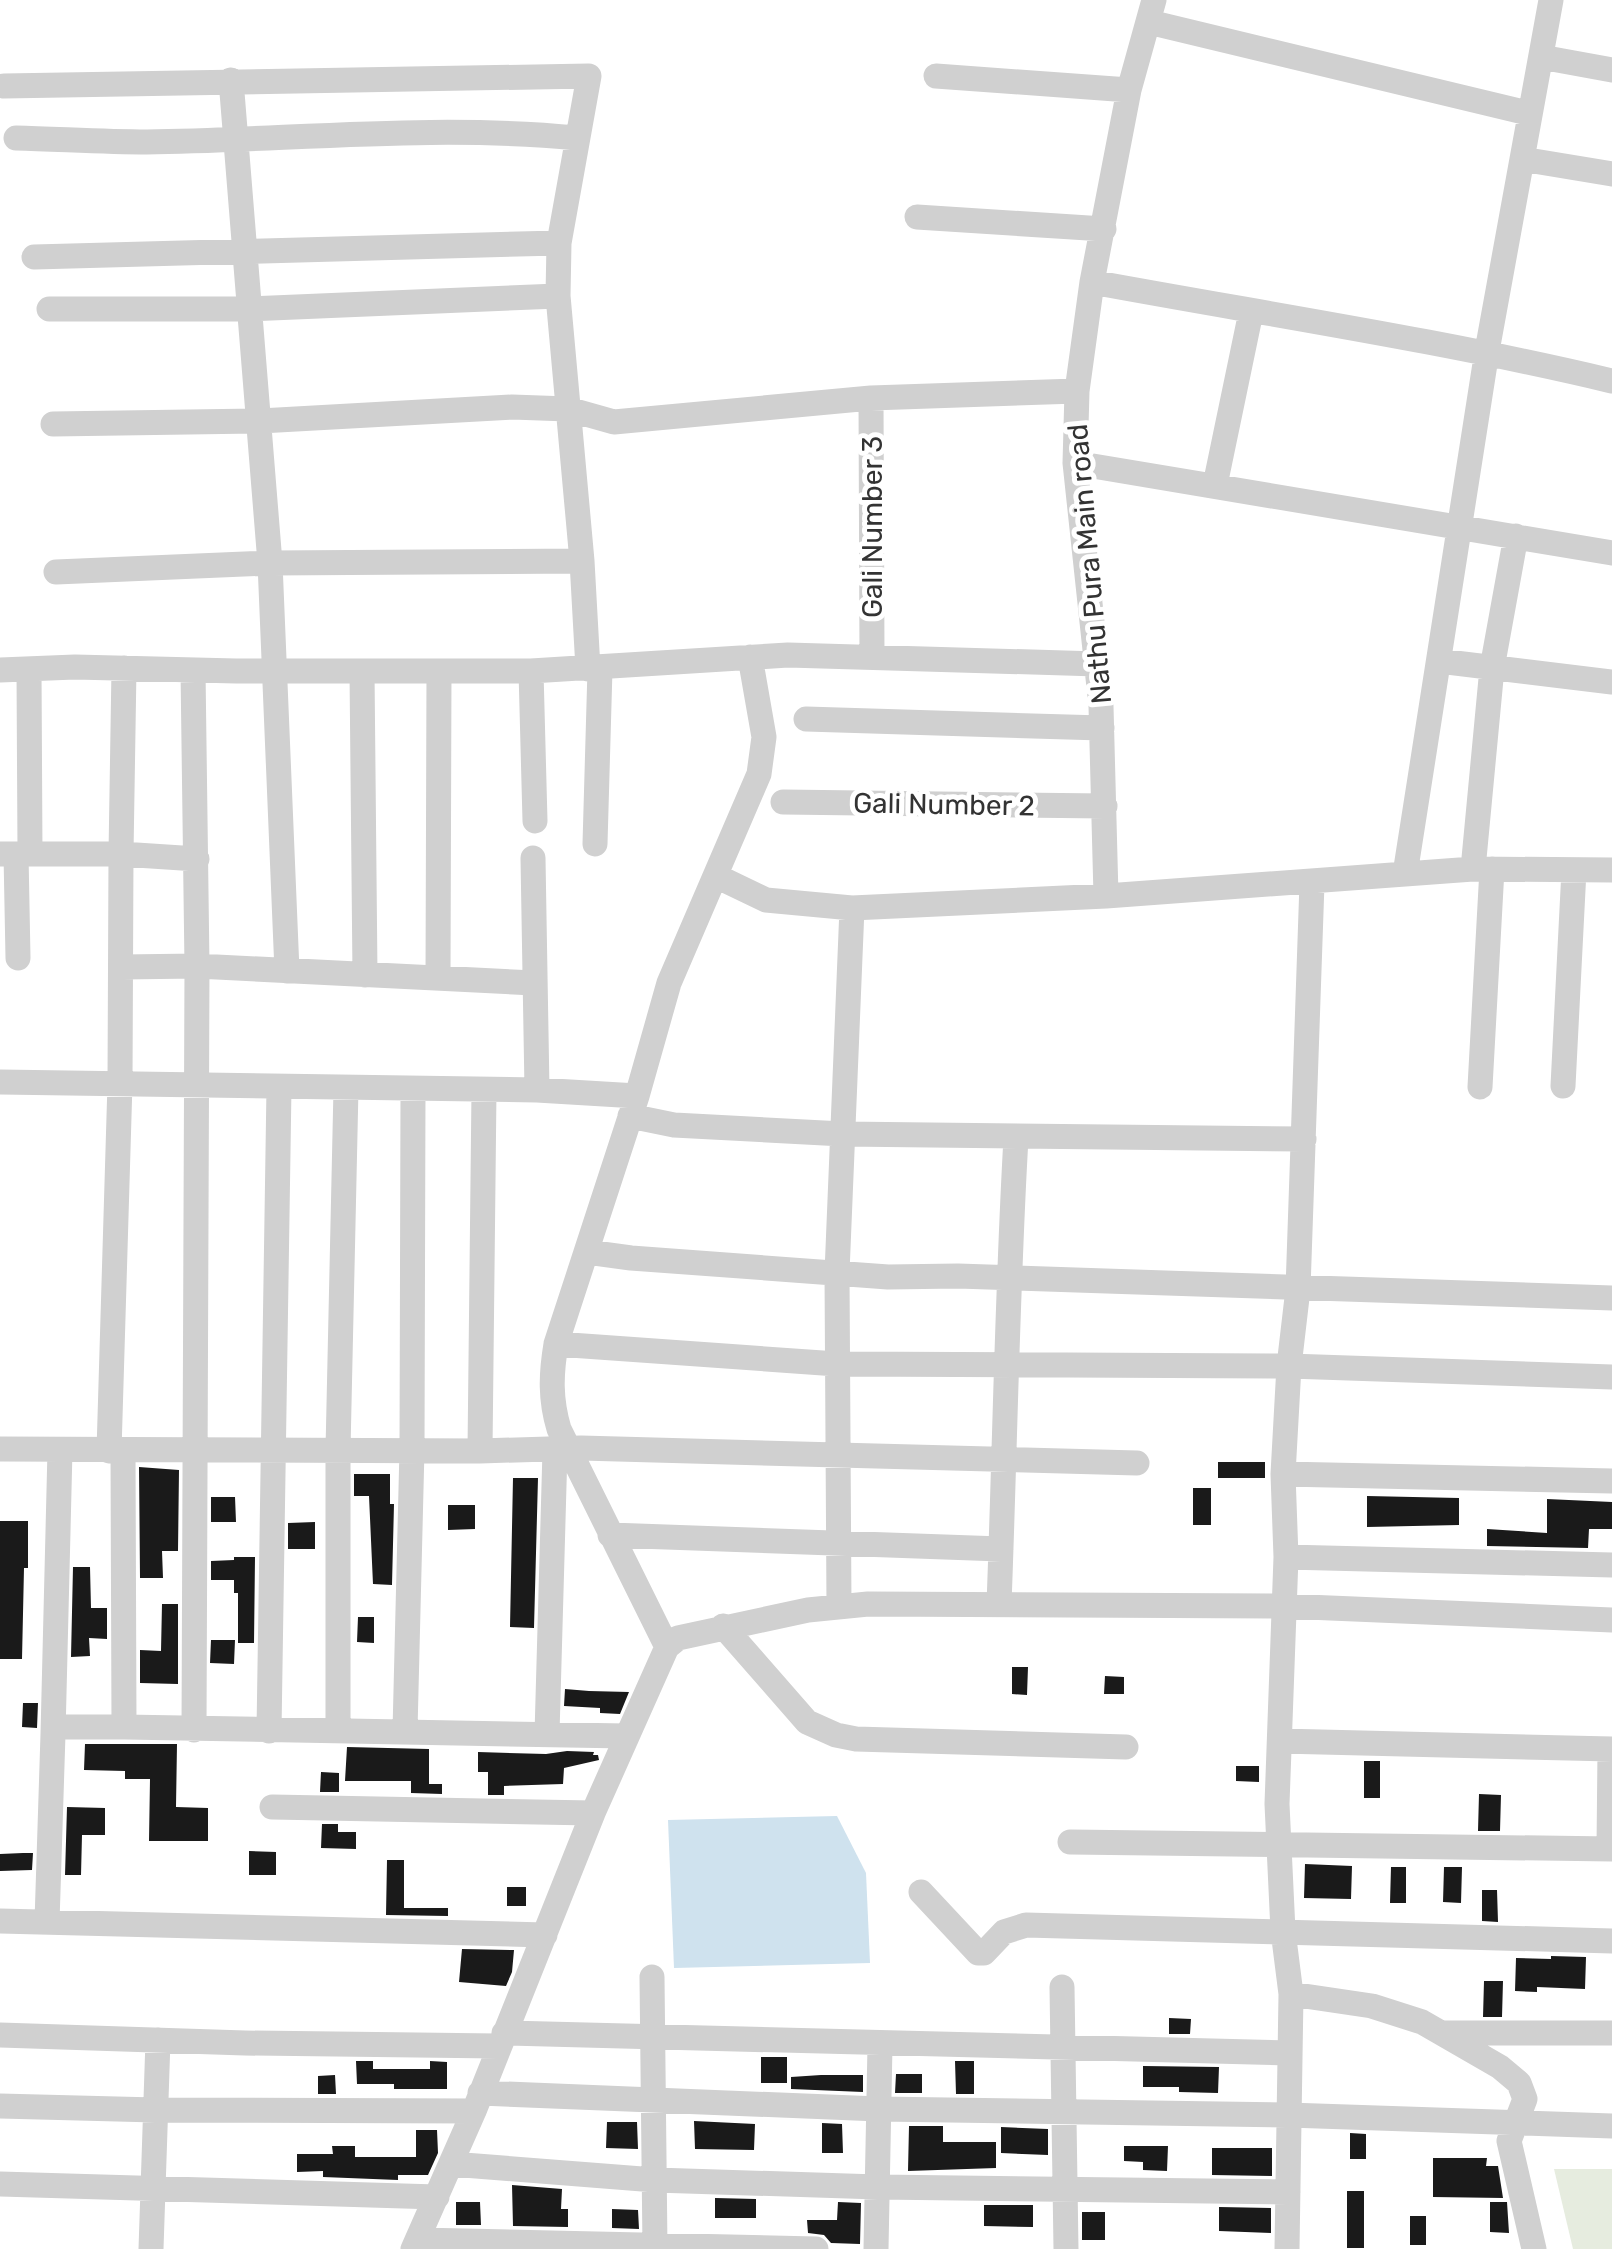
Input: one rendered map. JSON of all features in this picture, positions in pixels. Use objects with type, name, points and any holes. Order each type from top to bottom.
[{"type":"street","points":[[1404,874],[1487,351],[1551,0]]},
{"type":"street","points":[[1151,11],[1528,114]]},
{"type":"street","name":"Nathu Pura Main road","points":[[1106,896],[1098,664],[1075,462],[1077,391],[1092,282],[1129,90],[1151,11]]},
{"type":"street","points":[[1541,57],[1612,70]]},
{"type":"street","points":[[4,86],[589,76],[559,243],[558,296],[594,669],[595,844]]},
{"type":"street","points":[[936,76],[1129,90]]},
{"type":"street","points":[[231,80],[270,563],[288,971]]},
{"type":"street","points":[[16,138],[144,142],[522,133],[578,138]]},
{"type":"street","points":[[1522,159],[1612,174]]},
{"type":"street","points":[[916,217],[1104,229]]},
{"type":"street","points":[[34,258],[559,243]]},
{"type":"street","points":[[1092,282],[1487,351],[1612,381]]},
{"type":"street","points":[[49,309],[250,309],[558,296]]},
{"type":"street","points":[[1214,484],[1252,312]]},
{"type":"street","points":[[52,424],[260,421],[512,407],[568,409],[614,422],[871,398],[1077,391]]},
{"type":"street","name":"Gali Number 3","points":[[871,398],[872,656]]},
{"type":"street","points":[[1075,462],[1612,553]]},
{"type":"street","points":[[1480,1087],[1483,869],[1492,668],[1516,536]]},
{"type":"street","points":[[56,572],[270,563],[582,561]]},
{"type":"street","points":[[0,670],[531,672],[788,655],[1098,664]]},
{"type":"street","points":[[672,1642],[625,1534],[553,1408],[551,1376],[574,1346],[595,1253],[669,983],[727,882],[760,774],[764,754],[754,657]]},
{"type":"street","points":[[1439,661],[1612,682]]},
{"type":"street","points":[[124,668],[116,1451],[124,1727]]},
{"type":"street","points":[[18,958],[15,854],[29,669]]},
{"type":"street","points":[[194,670],[194,1730]]},
{"type":"street","points":[[362,672],[365,975]]},
{"type":"street","points":[[438,978],[440,672]]},
{"type":"street","points":[[531,672],[536,821]]},
{"type":"street","points":[[806,720],[1102,728]]},
{"type":"street","name":"Gali Number 2","points":[[783,802],[1105,806]]},
{"type":"street","points":[[15,854],[197,859]]},
{"type":"street","points":[[533,858],[537,1090]]},
{"type":"street","points":[[727,882],[766,900],[852,908],[1106,896],[1483,869],[1612,870]]},
{"type":"street","points":[[1563,1086],[1574,870]]},
{"type":"street","points":[[1288,2249],[1290,2007],[1278,1845],[1286,1557],[1283,1474],[1298,1289],[1312,883]]},
{"type":"street","points":[[838,1606],[837,1273],[852,908]]},
{"type":"street","points":[[122,967],[197,966],[534,982]]},
{"type":"street","points":[[0,1082],[537,1090],[635,1110],[674,1124],[843,1134],[1304,1138]]},
{"type":"street","points":[[269,1730],[278,1088]]},
{"type":"street","points":[[338,1731],[338,1450],[346,1088]]},
{"type":"street","points":[[405,1731],[412,1449],[413,1090]]},
{"type":"street","points":[[480,1451],[484,1090]]},
{"type":"street","points":[[999,1604],[1016,1138]]},
{"type":"street","points":[[595,1253],[888,1278],[1008,1278],[1612,1298]]},
{"type":"street","points":[[574,1346],[837,1364],[1289,1366],[1612,1376]]},
{"type":"street","points":[[0,1448],[577,1448],[1138,1463]]},
{"type":"street","points":[[547,1734],[577,1448]]},
{"type":"street","points":[[48,1922],[60,1450]]},
{"type":"street","points":[[1283,1474],[1612,1481]]},
{"type":"street","points":[[625,1534],[1001,1549]]},
{"type":"street","points":[[1286,1557],[1612,1565]]},
{"type":"street","points":[[816,2249],[416,2245],[546,1935],[592,1813],[672,1642],[718,1627],[838,1606],[1282,1606],[1612,1620]]},
{"type":"street","points":[[718,1627],[807,1722],[836,1735],[856,1739],[1126,1747]]},
{"type":"street","points":[[53,1734],[59,1728],[124,1727],[626,1736]]},
{"type":"street","points":[[1070,1842],[1610,1849],[1611,1749],[1280,1741]]},
{"type":"street","points":[[272,1807],[592,1813]]},
{"type":"street","points":[[921,1892],[973,1949],[984,1953],[1004,1932],[1026,1925],[1612,1941]]},
{"type":"street","points":[[0,1921],[546,1935]]},
{"type":"street","points":[[652,1977],[655,2246]]},
{"type":"street","points":[[1062,1988],[1066,2249]]},
{"type":"street","points":[[1290,2007],[1372,2006],[1446,2033],[1512,2076],[1523,2090],[1510,2141],[1534,2249]]},
{"type":"street","points":[[1446,2033],[1612,2033]]},
{"type":"street","points":[[0,2035],[158,2040],[651,2037],[1290,2052]]},
{"type":"street","points":[[151,2249],[158,2040]]},
{"type":"street","points":[[876,2249],[880,2045]]},
{"type":"street","points":[[0,2106],[156,2110],[653,2102],[1288,2115],[1519,2114],[1612,2126]]},
{"type":"street","points":[[451,2164],[656,2180],[1288,2192]]},
{"type":"street","points":[[0,2184],[437,2197]]},
{"type":"shaded area","points":[[1554,2169],[1612,2169],[1612,2249],[1573,2249]]},
{"type":"water","points":[[837,1816],[866,1873],[870,1963],[674,1968],[668,1820]]},
{"type":"building","points":[[1218,1462],[1265,1462],[1265,1478],[1218,1478]]},
{"type":"building","points":[[139,1467],[179,1470],[178,1551],[162,1551],[163,1578],[140,1578]]},
{"type":"building","points":[[354,1474],[390,1474],[390,1504],[394,1504],[392,1585],[373,1584],[369,1496],[354,1496]]},
{"type":"building","points":[[513,1478],[538,1478],[534,1628],[510,1627]]},
{"type":"building","points":[[1193,1488],[1211,1488],[1211,1525],[1193,1525]]},
{"type":"building","points":[[1367,1496],[1459,1498],[1459,1525],[1367,1527]]},
{"type":"building","points":[[211,1497],[235,1497],[236,1522],[211,1522]]},
{"type":"building","points":[[1547,1499],[1612,1502],[1612,1529],[1589,1529],[1588,1548],[1487,1546],[1487,1529],[1547,1533]]},
{"type":"building","points":[[448,1505],[475,1505],[475,1529],[448,1530]]},
{"type":"building","points":[[0,1521],[28,1521],[22,1659],[0,1659]]},
{"type":"building","points":[[315,1522],[315,1549],[288,1549],[288,1523]]},
{"type":"building","points":[[255,1557],[254,1643],[238,1643],[238,1593],[234,1593],[234,1580],[211,1580],[211,1561]]},
{"type":"building","points":[[73,1567],[90,1567],[91,1608],[107,1608],[107,1639],[89,1638],[90,1656],[71,1657]]},
{"type":"building","points":[[162,1604],[178,1604],[178,1684],[140,1683],[140,1650],[161,1651]]},
{"type":"building","points":[[358,1617],[374,1617],[374,1643],[357,1642]]},
{"type":"building","points":[[211,1640],[235,1640],[234,1664],[210,1663]]},
{"type":"building","points":[[1012,1667],[1028,1667],[1027,1695],[1012,1694]]},
{"type":"building","points":[[1105,1676],[1124,1677],[1124,1694],[1104,1694]]},
{"type":"building","points":[[565,1689],[629,1692],[620,1714],[600,1713],[600,1708],[564,1706]]},
{"type":"building","points":[[23,1703],[38,1703],[37,1728],[22,1727]]},
{"type":"building","points":[[85,1744],[177,1744],[176,1807],[208,1808],[208,1841],[149,1841],[150,1779],[125,1779],[125,1771],[84,1770]]},
{"type":"building","points":[[347,1747],[429,1749],[429,1784],[442,1784],[442,1794],[411,1793],[411,1781],[345,1781]]},
{"type":"building","points":[[478,1752],[594,1752],[599,1760],[564,1768],[563,1784],[504,1786],[504,1795],[488,1795],[488,1772],[478,1772]]},
{"type":"building","points":[[1364,1761],[1380,1761],[1380,1798],[1364,1798]]},
{"type":"building","points":[[1236,1766],[1259,1766],[1259,1782],[1236,1781]]},
{"type":"building","points":[[321,1772],[339,1773],[339,1792],[320,1792]]},
{"type":"building","points":[[1479,1794],[1501,1795],[1500,1831],[1478,1831]]},
{"type":"building","points":[[67,1807],[105,1808],[105,1835],[82,1835],[81,1875],[65,1875]]},
{"type":"building","points":[[322,1824],[338,1824],[338,1832],[356,1832],[356,1849],[321,1848]]},
{"type":"building","points":[[249,1851],[276,1852],[276,1875],[249,1875]]},
{"type":"building","points":[[33,1853],[32,1870],[0,1871],[0,1854]]},
{"type":"building","points":[[387,1860],[404,1860],[404,1908],[448,1908],[448,1916],[386,1915]]},
{"type":"building","points":[[1305,1864],[1352,1866],[1351,1899],[1304,1898]]},
{"type":"building","points":[[1391,1867],[1406,1867],[1406,1903],[1390,1903]]},
{"type":"building","points":[[1444,1867],[1462,1867],[1461,1903],[1443,1902]]},
{"type":"building","points":[[507,1887],[526,1887],[526,1906],[507,1906]]},
{"type":"building","points":[[1482,1890],[1497,1890],[1498,1922],[1482,1921]]},
{"type":"building","points":[[462,1949],[514,1950],[506,1986],[459,1982]]},
{"type":"building","points":[[1586,1957],[1585,1989],[1537,1987],[1537,1992],[1515,1991],[1516,1958]]},
{"type":"building","points":[[1484,1981],[1503,1981],[1502,2017],[1483,2017]]},
{"type":"building","points":[[1169,2018],[1191,2019],[1190,2034],[1169,2034]]},
{"type":"building","points":[[761,2057],[787,2057],[787,2083],[761,2083]]},
{"type":"building","points":[[356,2061],[373,2061],[373,2069],[430,2069],[430,2061],[447,2062],[447,2089],[357,2084]]},
{"type":"building","points":[[955,2061],[974,2061],[974,2094],[956,2094]]},
{"type":"building","points":[[1143,2066],[1219,2067],[1218,2093],[1143,2087]]},
{"type":"building","points":[[896,2074],[922,2074],[922,2093],[895,2093]]},
{"type":"building","points":[[335,2075],[336,2094],[318,2094],[318,2076]]},
{"type":"building","points":[[863,2075],[863,2092],[791,2089],[791,2077]]},
{"type":"building","points":[[694,2121],[755,2124],[754,2150],[695,2149]]},
{"type":"building","points":[[607,2122],[637,2122],[638,2149],[606,2148]]},
{"type":"building","points":[[822,2123],[842,2124],[843,2153],[822,2153]]},
{"type":"building","points":[[909,2126],[943,2126],[943,2142],[996,2142],[996,2168],[908,2171]]},
{"type":"building","points":[[1001,2127],[1048,2129],[1048,2155],[1001,2153]]},
{"type":"building","points":[[416,2130],[437,2130],[438,2153],[428,2175],[398,2175],[398,2180],[323,2177],[323,2171],[297,2172],[297,2154],[333,2154],[332,2146],[355,2146],[355,2157],[416,2157]]},
{"type":"building","points":[[1350,2133],[1366,2134],[1366,2159],[1350,2159]]},
{"type":"building","points":[[1124,2146],[1168,2146],[1167,2171],[1143,2170],[1143,2162],[1124,2161]]},
{"type":"building","points":[[1212,2148],[1272,2148],[1272,2176],[1212,2175]]},
{"type":"building","points":[[1433,2158],[1487,2158],[1486,2166],[1498,2166],[1503,2198],[1433,2197]]},
{"type":"building","points":[[512,2185],[562,2189],[561,2209],[568,2209],[568,2227],[513,2226]]},
{"type":"building","points":[[1347,2191],[1364,2191],[1364,2248],[1347,2248]]},
{"type":"building","points":[[715,2198],[756,2199],[756,2218],[715,2218]]},
{"type":"building","points":[[456,2202],[480,2202],[481,2225],[456,2225]]},
{"type":"building","points":[[838,2202],[861,2203],[860,2244],[831,2243],[824,2235],[808,2233],[807,2220],[837,2220]]},
{"type":"building","points":[[1490,2202],[1507,2202],[1509,2233],[1490,2232]]},
{"type":"building","points":[[984,2205],[1033,2205],[1033,2227],[984,2226]]},
{"type":"building","points":[[1219,2207],[1271,2208],[1271,2233],[1219,2231]]},
{"type":"building","points":[[612,2209],[638,2210],[639,2229],[612,2228]]},
{"type":"building","points":[[1082,2212],[1105,2212],[1105,2240],[1082,2240]]},
{"type":"building","points":[[1410,2216],[1426,2216],[1426,2245],[1410,2245]]}]
